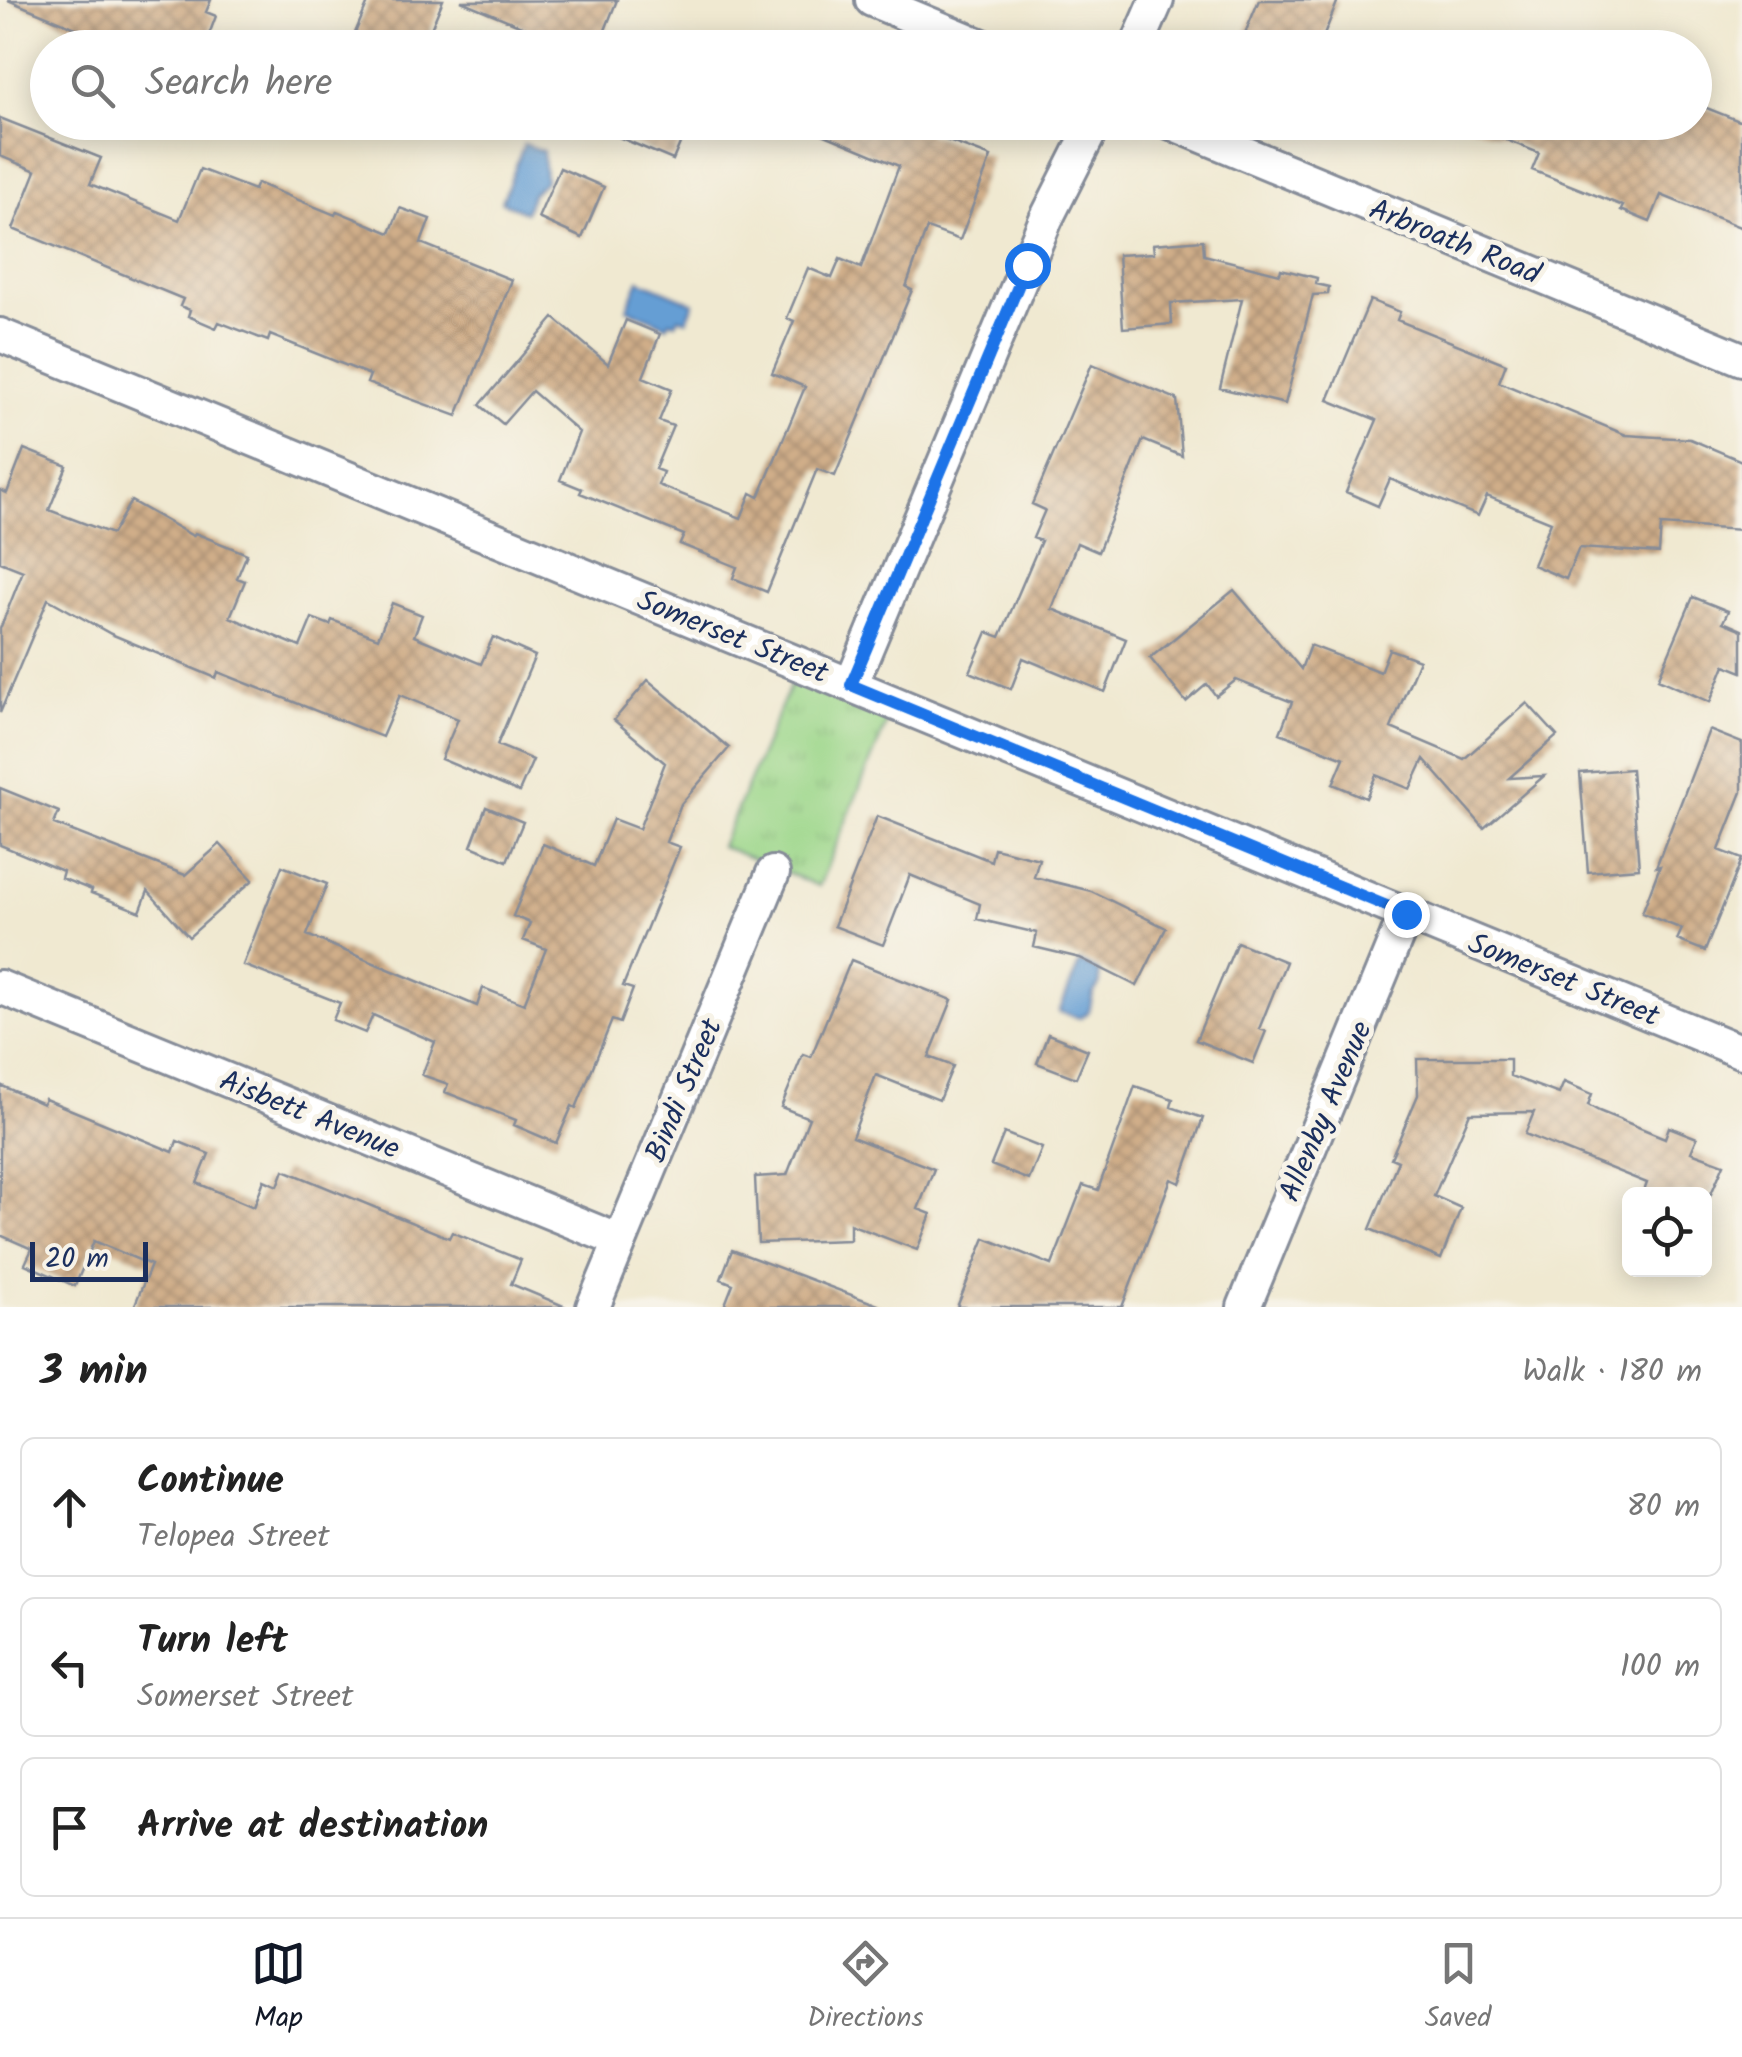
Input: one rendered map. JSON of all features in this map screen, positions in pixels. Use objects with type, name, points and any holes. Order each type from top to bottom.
[{"type":"street","points":[[872,0],[944,30]]},
{"type":"street","points":[[1144,30],[1156,0]]},
{"type":"street","points":[[851,685],[1046,219],[1087,140]]},
{"type":"street","name":"Arbroath Road","points":[[1213,140],[1742,359]]},
{"type":"street","name":"Somerset Street","points":[[0,334],[1742,1052]]},
{"type":"street","name":"Bindi Street","points":[[593,1307],[773,873]]},
{"type":"street","name":"Allenby Avenue","points":[[1244,1307],[1406,914]]},
{"type":"street","name":"Aisbett Avenue","points":[[0,987],[620,1241]]},
{"type":"green space","points":[[800,663],[895,703],[819,886],[721,846]]},
{"type":"water","points":[[524,144],[543,151],[545,181],[532,194],[525,212],[502,202]]},
{"type":"water","points":[[639,280],[694,303],[687,320],[679,317],[667,326],[627,308]]},
{"type":"water","points":[[1080,962],[1099,972],[1100,983],[1089,1012],[1080,1018],[1059,1012]]},
{"type":"building","points":[[8,0],[211,0],[206,12],[216,16],[211,30],[80,30]]},
{"type":"building","points":[[369,0],[443,0],[430,30],[356,30]]},
{"type":"building","points":[[617,0],[605,30],[531,30],[461,1]]},
{"type":"building","points":[[1259,0],[1338,0],[1326,30],[1246,30]]},
{"type":"building","points":[[1712,110],[1742,122],[1742,228],[1661,195],[1650,222],[1621,210],[1623,206],[1532,170],[1539,153],[1506,140],[1712,140]]},
{"type":"building","points":[[0,118],[30,130],[30,140],[56,140],[101,158],[90,184],[179,220],[200,169],[254,190],[257,183],[390,233],[400,208],[430,219],[421,243],[512,280],[457,416],[367,383],[370,375],[270,335],[268,341],[219,322],[216,328],[188,316],[190,310],[180,306],[183,299],[13,229],[36,171],[0,156]]},
{"type":"building","points":[[626,140],[681,140],[673,160]]},
{"type":"building","points":[[837,140],[946,140],[991,157],[960,240],[927,228],[906,287],[912,290],[835,476],[817,469],[767,592],[733,578],[737,567],[680,544],[684,535],[580,493],[582,489],[560,480],[579,432],[532,391],[503,424],[480,405],[554,318],[608,364],[626,320],[660,334],[643,377],[672,389],[659,421],[673,426],[655,469],[663,472],[658,485],[741,518],[751,493],[759,497],[805,387],[772,373],[794,321],[787,318],[808,268],[832,278],[840,259],[861,268],[899,166]]},
{"type":"building","points":[[560,168],[604,187],[582,238],[538,218]]},
{"type":"building","points":[[1203,240],[1204,255],[1280,274],[1281,269],[1317,278],[1316,284],[1329,287],[1328,294],[1313,295],[1285,404],[1220,388],[1242,299],[1171,303],[1172,324],[1123,328],[1118,255],[1154,253],[1153,244]]},
{"type":"building","points":[[1370,300],[1400,312],[1397,320],[1506,364],[1499,382],[1626,435],[1690,439],[1742,461],[1742,530],[1661,525],[1659,553],[1579,548],[1566,579],[1533,565],[1551,522],[1487,496],[1478,516],[1390,479],[1378,506],[1346,492],[1377,420],[1328,400]]},
{"type":"building","points":[[1092,364],[1177,399],[1182,456],[1143,440],[1098,552],[1077,543],[1052,609],[1126,639],[1105,692],[1023,658],[1011,689],[970,672],[987,632],[1000,637],[1041,541],[1033,538],[1045,510],[1032,504]]},
{"type":"building","points":[[24,449],[67,466],[49,510],[112,534],[131,501],[193,536],[195,533],[247,554],[237,578],[245,581],[230,617],[300,647],[312,618],[330,625],[332,620],[378,638],[392,603],[422,615],[414,636],[481,664],[493,637],[535,656],[497,745],[533,760],[519,792],[441,759],[458,719],[400,695],[382,737],[218,672],[216,678],[111,634],[48,599],[0,713],[0,629],[23,571],[0,562],[0,490],[7,493]]},
{"type":"building","points":[[1234,590],[1301,669],[1310,645],[1380,672],[1389,649],[1419,660],[1391,728],[1464,759],[1527,703],[1557,736],[1509,778],[1544,776],[1484,828],[1424,759],[1410,789],[1376,775],[1366,798],[1333,784],[1344,758],[1280,733],[1292,702],[1236,680],[1216,696],[1207,684],[1186,702],[1150,658]]},
{"type":"building","points":[[1693,597],[1728,611],[1723,622],[1742,630],[1742,672],[1725,665],[1710,702],[1658,679]]},
{"type":"building","points":[[648,680],[729,748],[681,804],[666,842],[680,847],[623,986],[633,989],[620,1023],[612,1020],[576,1108],[572,1106],[556,1143],[514,1125],[516,1120],[445,1092],[448,1084],[422,1075],[435,1042],[373,1015],[365,1033],[333,1020],[340,1003],[243,965],[282,866],[327,884],[307,935],[477,1006],[483,988],[524,1004],[546,949],[523,940],[530,923],[513,916],[543,844],[594,866],[613,819],[639,829],[665,763],[614,720]]},
{"type":"building","points":[[1709,730],[1742,743],[1742,792],[1719,850],[1742,859],[1705,951],[1677,940],[1682,929],[1642,913]]},
{"type":"building","points":[[1631,769],[1639,868],[1588,872],[1580,773]]},
{"type":"building","points":[[0,788],[59,812],[54,824],[185,875],[220,844],[253,880],[189,937],[148,891],[140,912],[91,893],[92,890],[61,878],[63,871],[0,845]]},
{"type":"building","points":[[486,807],[523,822],[507,861],[471,846]]},
{"type":"building","points":[[877,816],[991,861],[994,848],[1039,859],[1034,877],[1091,891],[1166,928],[1137,986],[1080,958],[1034,947],[1037,933],[977,919],[980,904],[910,875],[883,945],[834,926]]},
{"type":"building","points":[[1237,942],[1286,962],[1259,1029],[1266,1031],[1253,1063],[1196,1040]]},
{"type":"building","points":[[851,960],[952,1000],[929,1057],[953,1066],[939,1100],[876,1075],[852,1137],[934,1169],[918,1209],[931,1214],[917,1250],[850,1224],[850,1240],[758,1243],[755,1177],[787,1175],[809,1118],[781,1107],[803,1054],[811,1057]]},
{"type":"building","points":[[1048,1034],[1088,1050],[1076,1078],[1037,1063]]},
{"type":"building","points":[[1417,1059],[1510,1059],[1510,1076],[1559,1094],[1564,1082],[1592,1094],[1588,1105],[1599,1111],[1665,1138],[1669,1127],[1697,1138],[1691,1152],[1724,1164],[1712,1192],[1712,1187],[1646,1187],[1647,1183],[1525,1134],[1534,1112],[1470,1113],[1434,1196],[1461,1208],[1441,1259],[1370,1229],[1398,1161],[1391,1158],[1418,1095]]},
{"type":"building","points":[[0,1085],[43,1104],[45,1099],[173,1152],[177,1141],[209,1154],[197,1183],[254,1207],[264,1180],[278,1186],[284,1170],[449,1238],[452,1232],[521,1260],[511,1284],[566,1307],[134,1307],[151,1265],[94,1241],[75,1286],[25,1264],[32,1249],[0,1235]]},
{"type":"building","points":[[1135,1086],[1173,1099],[1171,1107],[1203,1118],[1180,1183],[1171,1179],[1122,1307],[957,1307],[985,1238],[1052,1265],[1083,1185],[1098,1190]]},
{"type":"building","points":[[1004,1133],[1042,1148],[1029,1180],[991,1165]]},
{"type":"building","points":[[732,1250],[878,1305],[724,1307],[733,1284],[721,1279]]},
{"type":"route","points":[[1027,265],[851,685],[1406,914]]}]
